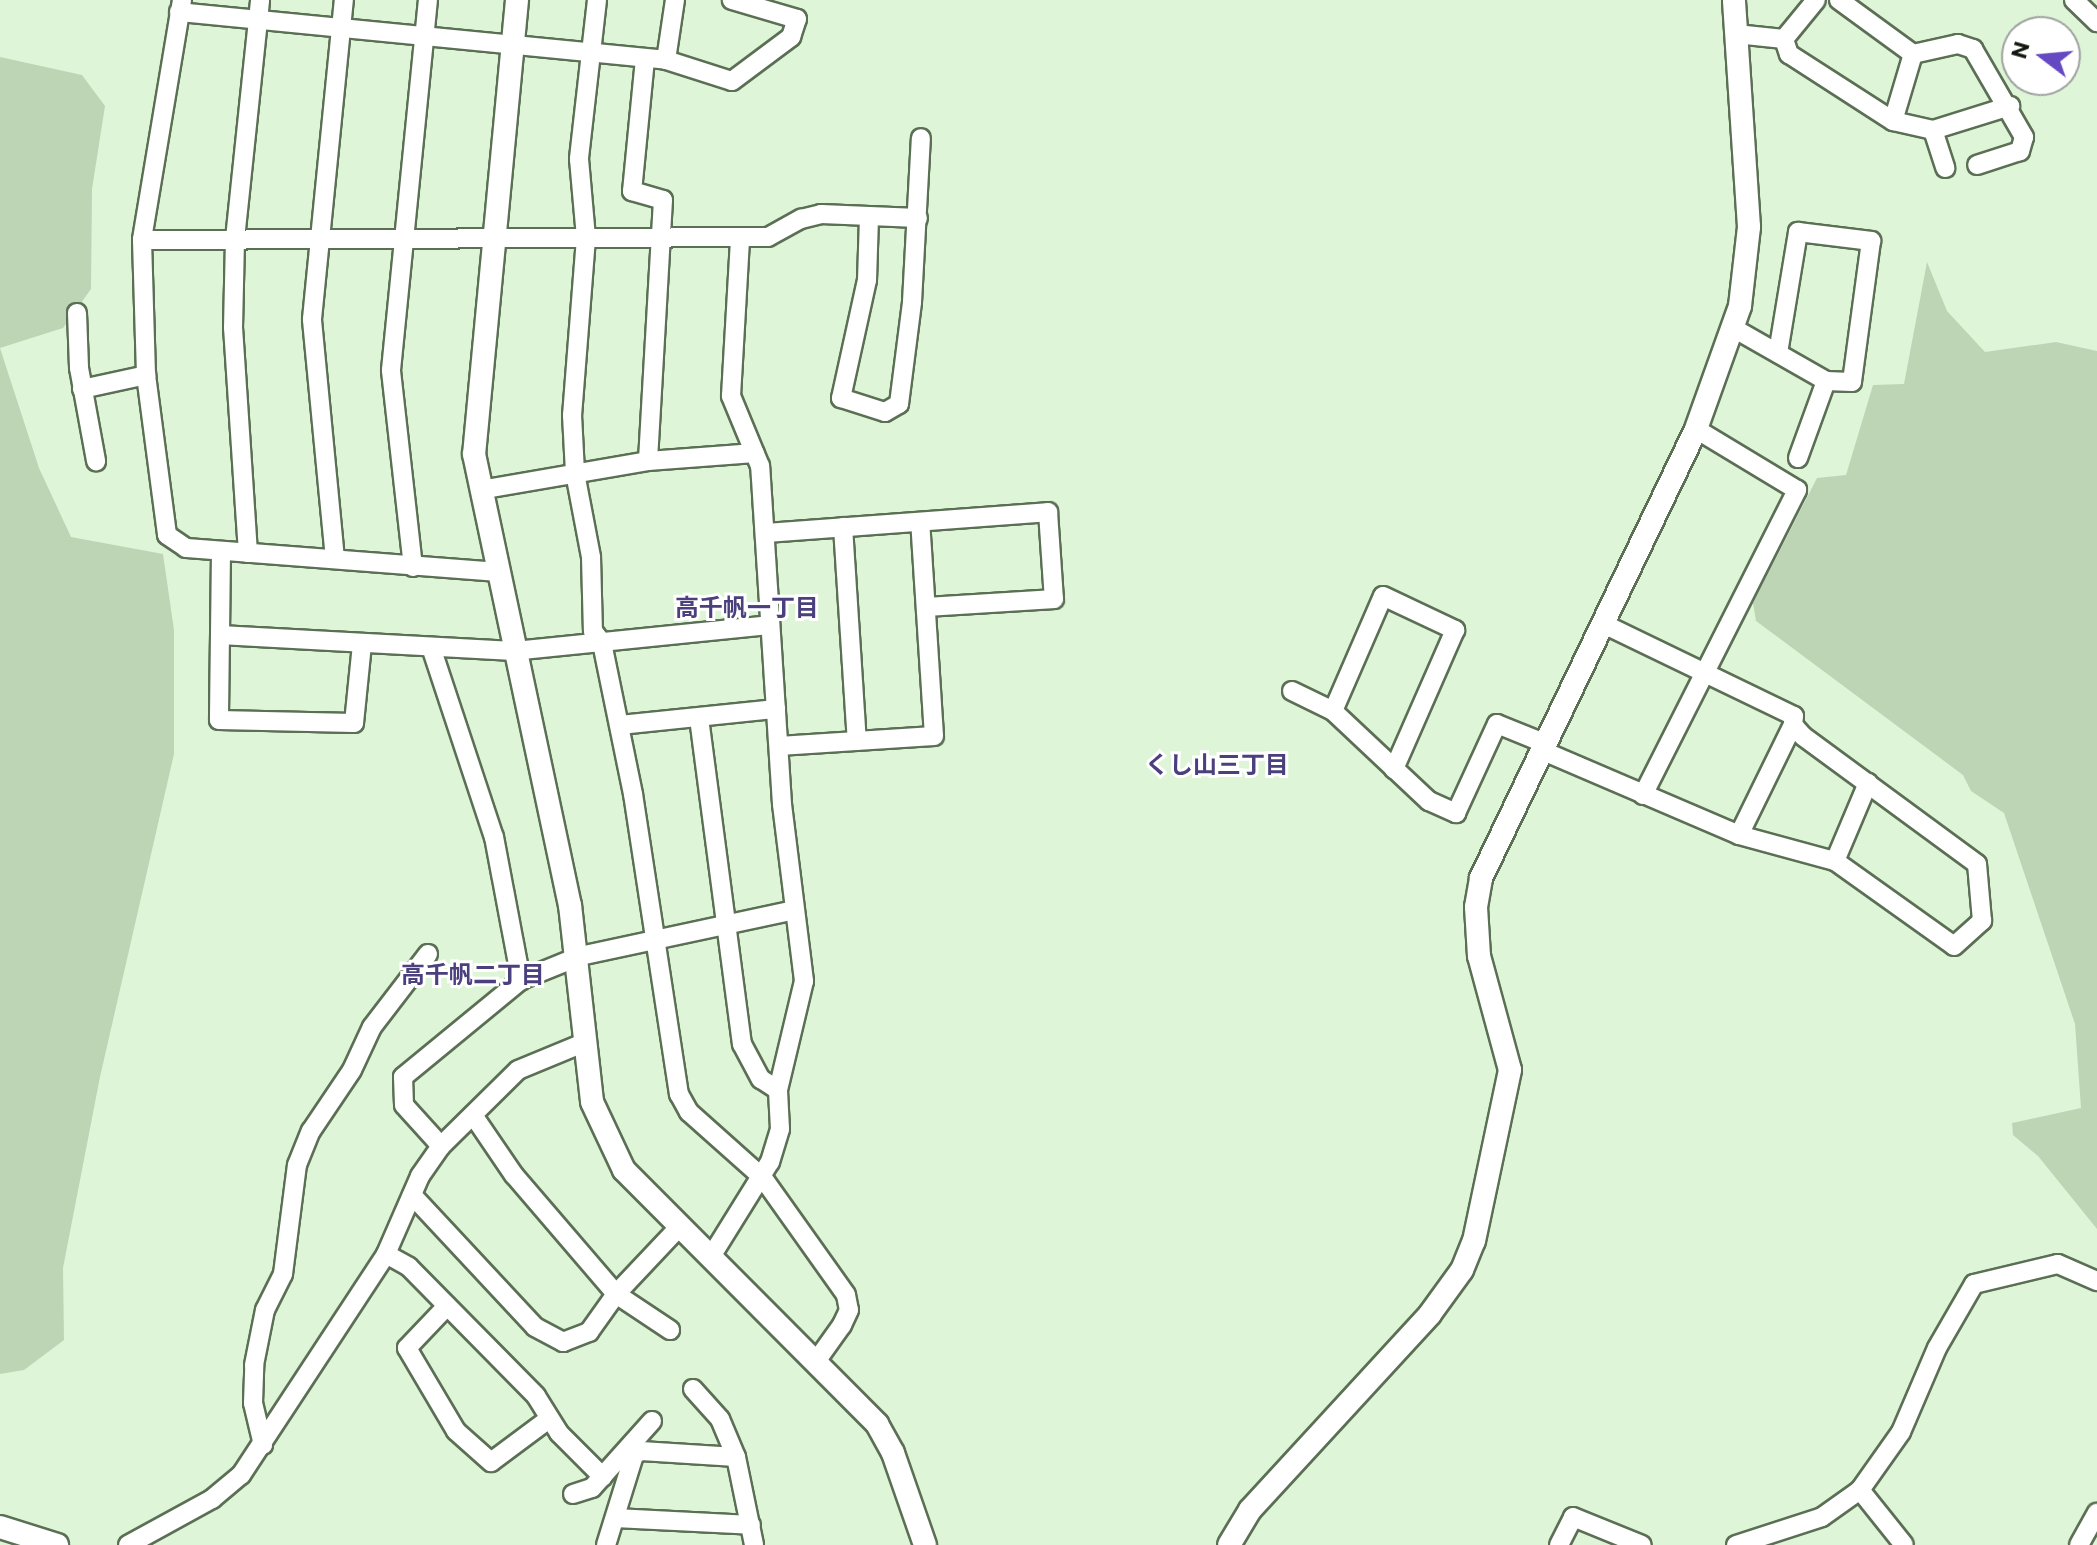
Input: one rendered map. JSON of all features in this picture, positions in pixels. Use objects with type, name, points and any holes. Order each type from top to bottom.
[{"type":"street","points":[[248,553],[233,328],[235,239],[260,0]]},
{"type":"street","points":[[335,559],[313,360],[320,239],[344,0]]},
{"type":"street","points":[[413,567],[391,370],[428,0]]},
{"type":"street","points":[[517,0],[474,422],[480,490],[496,572],[580,956],[592,1102],[611,1151],[680,1226],[817,1360],[877,1424],[893,1453],[925,1545]]},
{"type":"street","points":[[597,0],[588,53],[579,159],[586,238],[572,415],[575,473],[591,557],[593,631],[602,643],[620,725],[679,1094],[689,1112],[763,1178],[846,1295],[849,1310],[817,1360]]},
{"type":"street","points":[[666,60],[675,0]]},
{"type":"street","points":[[496,572],[221,552],[186,548],[167,535],[146,375],[142,240],[180,6],[257,20],[666,60],[732,81],[791,37],[797,19],[732,0]]},
{"type":"street","points":[[1229,1545],[1250,1510],[1430,1314],[1462,1270],[1474,1241],[1510,1070],[1479,956],[1476,907],[1493,847],[1696,429],[1735,329],[1747,270],[1749,227],[1734,0]]},
{"type":"street","points":[[1784,39],[1816,0]]},
{"type":"street","points":[[1839,0],[1913,54],[1958,44],[1973,49],[2010,106],[2024,137],[2020,151],[1977,165]]},
{"type":"street","points":[[2074,0],[2097,22]]},
{"type":"street","points":[[1736,34],[1784,39]]},
{"type":"street","points":[[1784,39],[1789,54],[1893,121],[1933,130],[2010,106]]},
{"type":"street","points":[[1893,121],[1913,54]]},
{"type":"street","points":[[645,59],[632,191],[663,200],[648,461]]},
{"type":"street","points":[[1933,130],[1945,168]]},
{"type":"street","points":[[869,217],[867,280],[841,398],[885,412],[899,404],[918,218],[921,138]]},
{"type":"street","points":[[142,240],[740,238],[768,237],[801,219],[821,214],[918,218]]},
{"type":"street","points":[[1735,329],[1826,381],[1852,382],[1871,241],[1798,232],[1778,353]]},
{"type":"street","points":[[712,1255],[763,1178],[780,1129],[778,1090],[804,981],[794,910],[779,746],[760,466],[731,396],[740,238]]},
{"type":"street","points":[[77,313],[82,389],[96,461]]},
{"type":"street","points":[[82,389],[146,375]]},
{"type":"street","points":[[1798,458],[1826,381]]},
{"type":"street","points":[[1643,795],[1797,490],[1696,429]]},
{"type":"street","points":[[480,490],[648,461],[755,453]]},
{"type":"street","points":[[765,533],[1048,512],[1054,599],[927,607]]},
{"type":"street","points":[[779,746],[934,736],[920,522]]},
{"type":"street","points":[[843,527],[857,741]]},
{"type":"street","points":[[221,552],[219,720],[354,723],[362,644]]},
{"type":"street","points":[[1333,711],[1383,596],[1455,630],[1394,769]]},
{"type":"street","points":[[1602,623],[1794,716],[1793,725],[1739,835]]},
{"type":"street","points":[[220,635],[514,651],[770,625]]},
{"type":"street","points":[[431,647],[494,837],[521,980]]},
{"type":"street","points":[[1292,691],[1333,711],[1429,801],[1456,813],[1497,724],[1643,795],[1739,835],[1835,861],[1954,946],[1982,921],[1977,864],[1793,725]]},
{"type":"street","points":[[620,725],[776,709]]},
{"type":"street","points":[[699,718],[742,1044],[761,1079],[778,1090]]},
{"type":"street","points":[[1835,861],[1868,783]]},
{"type":"street","points":[[441,1146],[404,1105],[403,1077],[521,980],[580,956],[794,910]]},
{"type":"street","points":[[263,1445],[253,1403],[254,1365],[265,1310],[283,1274],[297,1165],[311,1131],[352,1070],[372,1027],[428,954]]},
{"type":"street","points":[[128,1545],[212,1499],[241,1475],[263,1445],[316,1354],[386,1254],[412,1195],[441,1146],[518,1070],[586,1042]]},
{"type":"street","points":[[473,1115],[514,1175],[616,1294],[670,1330]]},
{"type":"street","points":[[412,1195],[546,1336],[576,1341],[589,1332],[616,1294],[680,1226]]},
{"type":"street","points":[[386,1254],[409,1267],[536,1396],[549,1419],[603,1477]]},
{"type":"street","points":[[1736,1545],[1822,1517],[1860,1490],[1901,1432],[1937,1348],[1974,1284],[2058,1264],[2097,1281]]},
{"type":"street","points":[[447,1306],[407,1348],[456,1431],[491,1462],[549,1419]]},
{"type":"street","points":[[693,1389],[720,1419],[736,1457],[754,1545]]},
{"type":"street","points":[[573,1494],[592,1488],[652,1421]]},
{"type":"street","points":[[606,1545],[634,1455],[641,1451],[736,1457]]},
{"type":"street","points":[[1860,1490],[1880,1521],[1904,1545]]},
{"type":"street","points":[[2079,1545],[2097,1513]]},
{"type":"street","points":[[1559,1545],[1573,1517],[1642,1545]]},
{"type":"street","points":[[615,1518],[751,1525]]},
{"type":"street","points":[[1880,1521],[1881,1545]]},
{"type":"street","points":[[0,1527],[57,1545]]},
{"type":"green space","points":[[0,57],[82,75],[105,106],[92,189],[91,289],[63,328],[0,348]]},
{"type":"green space","points":[[1927,262],[1947,311],[1985,352],[2056,342],[2097,351],[2097,1229],[2038,1156],[2013,1135],[2012,1123],[2081,1108],[2075,1024],[2004,813],[1971,791],[1963,775],[1756,621],[1753,603],[1817,478],[1846,475],[1873,385],[1904,384]]},
{"type":"green space","points":[[0,348],[39,468],[71,537],[163,554],[174,630],[174,754],[100,1077],[63,1268],[64,1340],[24,1370],[0,1374]]},
{"type":"district","name":"高千帆一丁目","points":[[747,607]]},
{"type":"district","name":"くし山三丁目","points":[[1217,764]]},
{"type":"district","name":"高千帆二丁目","points":[[473,974]]}]
